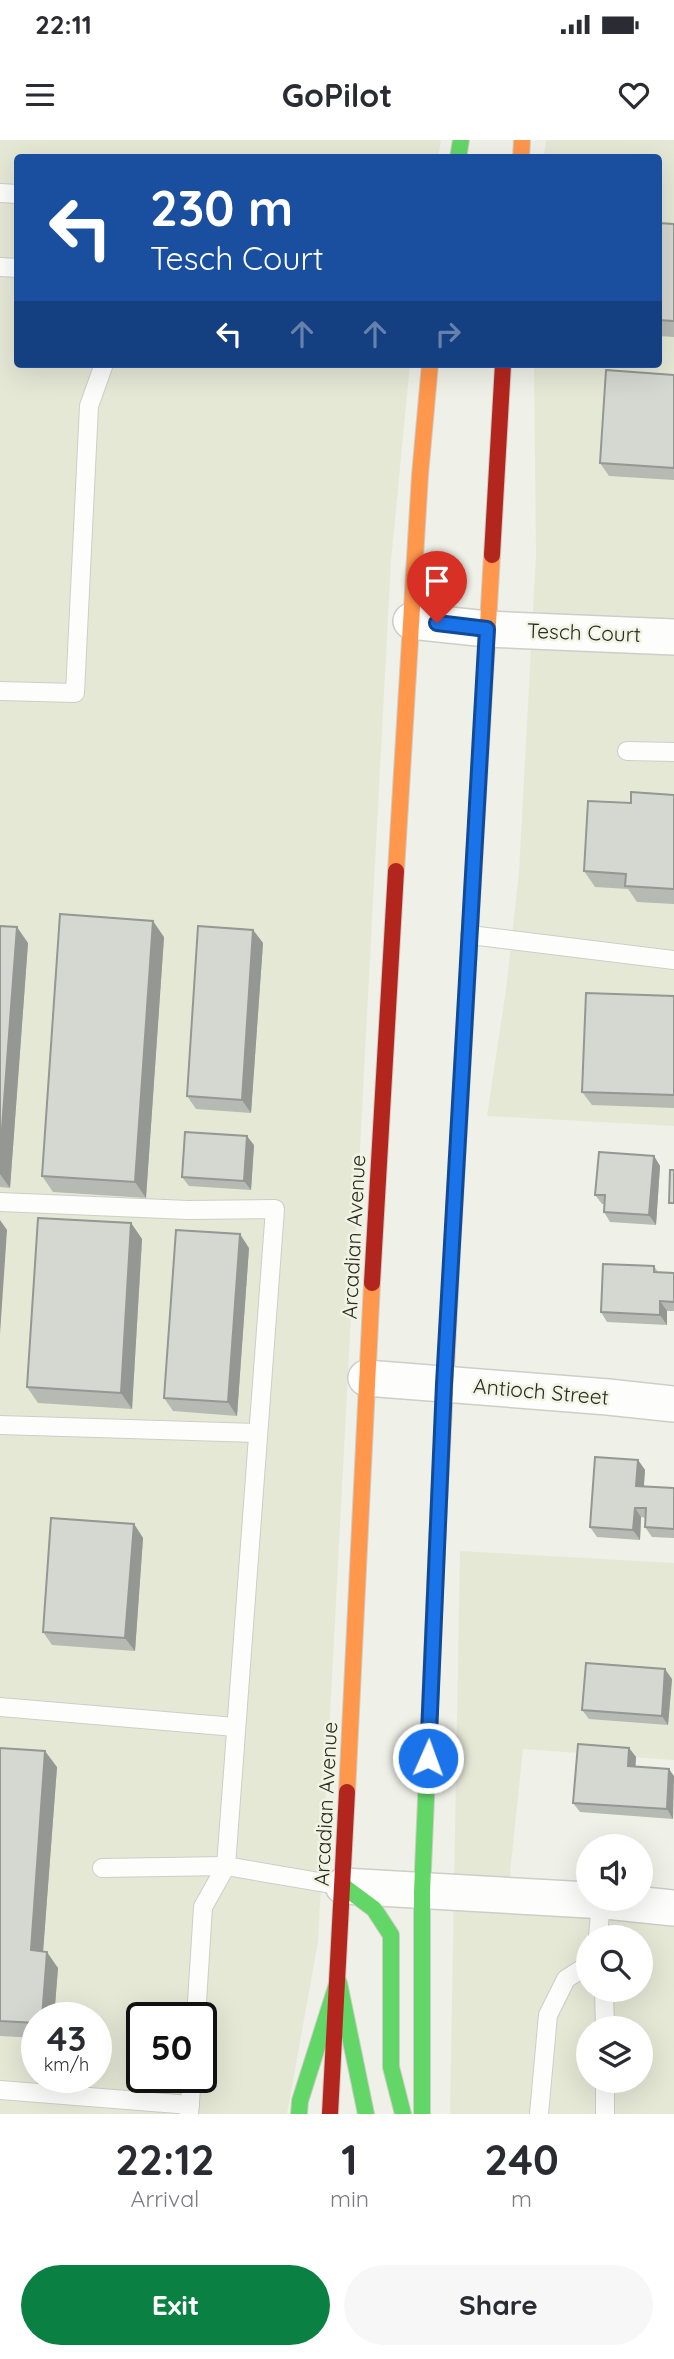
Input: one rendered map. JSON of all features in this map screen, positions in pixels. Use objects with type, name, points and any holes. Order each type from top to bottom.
[{"type":"main road","name":"Arcadian Avenue","points":[[330,2114],[366,1378],[420,475],[430,368]]},
{"type":"main road","points":[[422,2114],[422,1892],[444,1384],[503,368]]},
{"type":"main road","points":[[343,1886],[374,1909],[391,1935],[391,2067],[403,2114]]},
{"type":"main road","points":[[299,2114],[300,2101],[338,1981]]},
{"type":"main road","points":[[338,1981],[366,2114]]},
{"type":"street","name":"Tesch Court","points":[[411,621],[487,629],[674,637]]},
{"type":"street","name":"Antioch Street","points":[[366,1378],[674,1404]]},
{"type":"street","points":[[343,1886],[576,1900]]},
{"type":"street","points":[[653,1906],[674,1908]]},
{"type":"lane","points":[[0,691],[75,693],[89,406],[103,368]]},
{"type":"lane","points":[[627,751],[674,752]]},
{"type":"lane","points":[[470,935],[674,961]]},
{"type":"lane","points":[[0,1202],[188,1210],[275,1209],[226,1866],[203,1907],[197,2002]]},
{"type":"lane","points":[[0,1425],[258,1433]]},
{"type":"lane","points":[[0,1707],[235,1727]]},
{"type":"lane","points":[[102,1868],[226,1866],[343,1886]]},
{"type":"lane","points":[[540,2114],[548,2015],[566,1979],[576,1973]]},
{"type":"lane","points":[[0,2090],[189,2110]]},
{"type":"lane","points":[[605,2093],[605,2114]]},
{"type":"shaded area","points":[[0,140],[441,140],[439,154],[14,154],[14,368],[410,368],[391,561],[318,1942],[287,2114],[0,2114]]},
{"type":"shaded area","points":[[546,140],[674,140],[674,1126],[487,1116],[506,990],[519,872],[536,556],[534,368],[662,368],[662,154],[544,154]]},
{"type":"shaded area","points":[[460,1551],[674,1563],[674,1760],[523,1749],[510,1873],[513,1911],[674,1923],[674,2114],[450,2114]]},
{"type":"building","points":[[662,223],[674,224],[674,321],[662,320]]},
{"type":"building","points":[[606,370],[674,375],[674,468],[600,463]]},
{"type":"building","points":[[631,792],[674,795],[674,889],[625,886],[626,874],[584,871],[588,801],[631,803]]},
{"type":"building","points":[[60,914],[153,921],[135,1182],[42,1176]]},
{"type":"building","points":[[0,926],[17,927],[0,1155]]},
{"type":"building","points":[[198,926],[253,930],[242,1100],[187,1096]]},
{"type":"building","points":[[586,993],[674,996],[674,1095],[582,1092]]},
{"type":"building","points":[[185,1132],[247,1136],[244,1181],[182,1177]]},
{"type":"building","points":[[599,1152],[654,1156],[649,1215],[604,1212],[605,1195],[595,1195]]},
{"type":"building","points":[[670,1170],[674,1170],[674,1203],[669,1203]]},
{"type":"building","points":[[38,1218],[131,1223],[121,1393],[27,1387]]},
{"type":"building","points":[[176,1230],[240,1234],[228,1402],[164,1398]]},
{"type":"building","points":[[603,1264],[654,1266],[654,1272],[674,1273],[674,1302],[660,1301],[660,1315],[601,1312]]},
{"type":"building","points":[[595,1457],[638,1460],[636,1486],[674,1488],[674,1529],[645,1527],[646,1508],[635,1508],[633,1530],[590,1527]]},
{"type":"building","points":[[51,1518],[134,1524],[125,1638],[43,1632]]},
{"type":"building","points":[[586,1663],[665,1669],[662,1716],[582,1710]]},
{"type":"building","points":[[578,1744],[629,1748],[628,1766],[669,1769],[667,1809],[573,1803]]},
{"type":"building","points":[[0,1748],[45,1751],[31,1950],[47,1952],[43,2002],[21,2002],[21,2022],[0,2021]]},
{"type":"traffic: fast","points":[[459,154],[461,140]]},
{"type":"traffic: fast","points":[[452,1251],[471,915]]},
{"type":"traffic: fast","points":[[422,2114],[422,1892],[437,1543]]},
{"type":"traffic: fast","points":[[343,1886],[374,1909],[391,1935],[391,2067],[403,2114]]},
{"type":"traffic: fast","points":[[299,2114],[300,2101],[338,1981]]},
{"type":"traffic: fast","points":[[339,1983],[366,2114]]},
{"type":"traffic: slow","points":[[521,154],[522,140]]},
{"type":"traffic: slow","points":[[396,871],[420,475],[430,368]]},
{"type":"traffic: slow","points":[[471,915],[492,555]]},
{"type":"traffic: slow","points":[[437,1543],[452,1251]]},
{"type":"traffic: slow","points":[[347,1792],[372,1283]]},
{"type":"traffic: jam","points":[[492,555],[503,368]]},
{"type":"traffic: jam","points":[[372,1283],[396,871]]},
{"type":"traffic: jam","points":[[330,2114],[347,1792]]},
{"type":"route","points":[[428,1758],[444,1384],[487,629],[437,623]]}]
